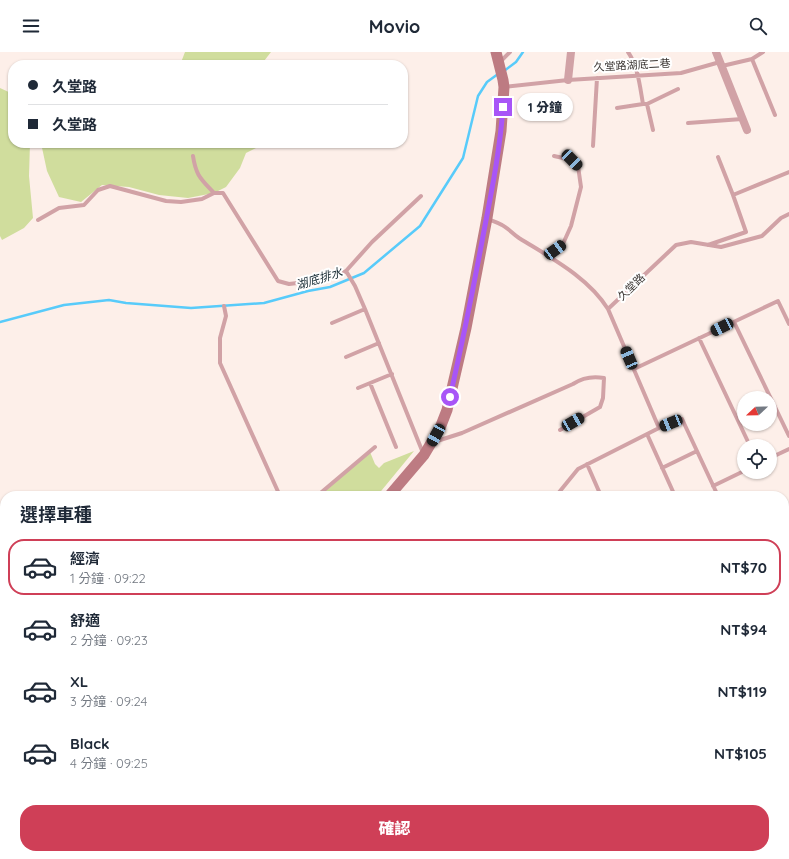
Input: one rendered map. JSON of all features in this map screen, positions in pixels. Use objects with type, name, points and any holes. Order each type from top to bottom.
[{"type":"street","points":[[393,491],[424,455],[440,428],[447,410],[466,328],[487,218],[501,131],[504,84],[496,52]]},
{"type":"street","points":[[568,80],[571,52]]},
{"type":"street","points":[[716,52],[747,130]]},
{"type":"lane","points":[[499,65],[510,52]]},
{"type":"lane","points":[[628,52],[631,56],[653,130]]},
{"type":"lane","name":"久堂路湖底二巷","points":[[504,84],[681,73],[720,64],[752,59],[762,52]]},
{"type":"lane","points":[[752,59],[775,115]]},
{"type":"lane","points":[[593,146],[597,78]]},
{"type":"lane","points":[[617,108],[645,104],[678,89]]},
{"type":"lane","points":[[688,123],[742,119]]},
{"type":"lane","points":[[193,156],[195,169],[200,179],[214,193]]},
{"type":"lane","points":[[549,255],[562,246],[571,226],[581,187],[578,166],[572,160],[554,156]]},
{"type":"lane","points":[[707,245],[746,232],[718,157]]},
{"type":"lane","points":[[733,195],[789,172]]},
{"type":"lane","points":[[38,220],[59,208],[84,205],[98,190],[110,186],[166,201],[181,202],[202,199],[214,193],[223,193],[278,281],[289,284],[323,280],[338,276],[346,271],[372,242],[421,196]]},
{"type":"lane","name":"久堂路","points":[[487,218],[502,225],[518,237],[549,255],[600,296],[608,309],[676,245],[691,242],[721,247],[762,236],[781,218],[789,214]]},
{"type":"lane","points":[[346,271],[355,286],[365,309],[424,455]]},
{"type":"lane","points":[[634,369],[778,301],[789,324]]},
{"type":"lane","points":[[224,306],[226,316],[220,338],[220,363],[278,491]]},
{"type":"lane","points":[[332,323],[365,309]]},
{"type":"lane","points":[[608,309],[659,428]]},
{"type":"lane","points":[[734,322],[789,436]]},
{"type":"lane","points":[[700,338],[747,439]]},
{"type":"lane","points":[[346,357],[379,343]]},
{"type":"lane","points":[[358,388],[392,374]]},
{"type":"lane","points":[[432,442],[462,432],[573,384],[579,380],[596,376],[604,378],[603,398],[600,407],[560,430]]},
{"type":"lane","points":[[370,383],[396,448]]},
{"type":"lane","points":[[560,491],[578,469],[682,418],[716,491]]},
{"type":"lane","points":[[647,434],[673,491]]},
{"type":"lane","points":[[323,491],[375,447]]},
{"type":"lane","points":[[777,455],[789,449]]},
{"type":"lane","points":[[662,468],[697,451]]},
{"type":"lane","points":[[587,464],[599,491]]},
{"type":"lane","points":[[713,486],[737,474]]},
{"type":"green space","points":[[185,52],[271,52],[265,60],[182,60]]},
{"type":"green space","points":[[0,88],[8,92],[8,148],[30,148],[29,176],[33,218],[24,228],[2,240],[0,236]]},
{"type":"green space","points":[[42,148],[256,148],[246,153],[240,168],[226,187],[214,193],[188,198],[159,195],[129,187],[102,185],[81,202],[59,197],[47,171]]},
{"type":"green space","points":[[414,451],[381,491],[325,491],[370,452],[375,464],[379,468],[384,463]]},
{"type":"waterway","name":"湖底排水","points":[[504,71],[516,62],[523,52]]},
{"type":"waterway","name":"湖底排水","points":[[0,322],[64,305],[109,300],[126,303],[191,308],[264,303],[308,291],[330,287],[364,273],[420,226],[463,158],[478,96],[487,82],[498,74]]},
{"type":"route","points":[[450,397],[466,328],[487,218],[501,131],[503,107]]}]
